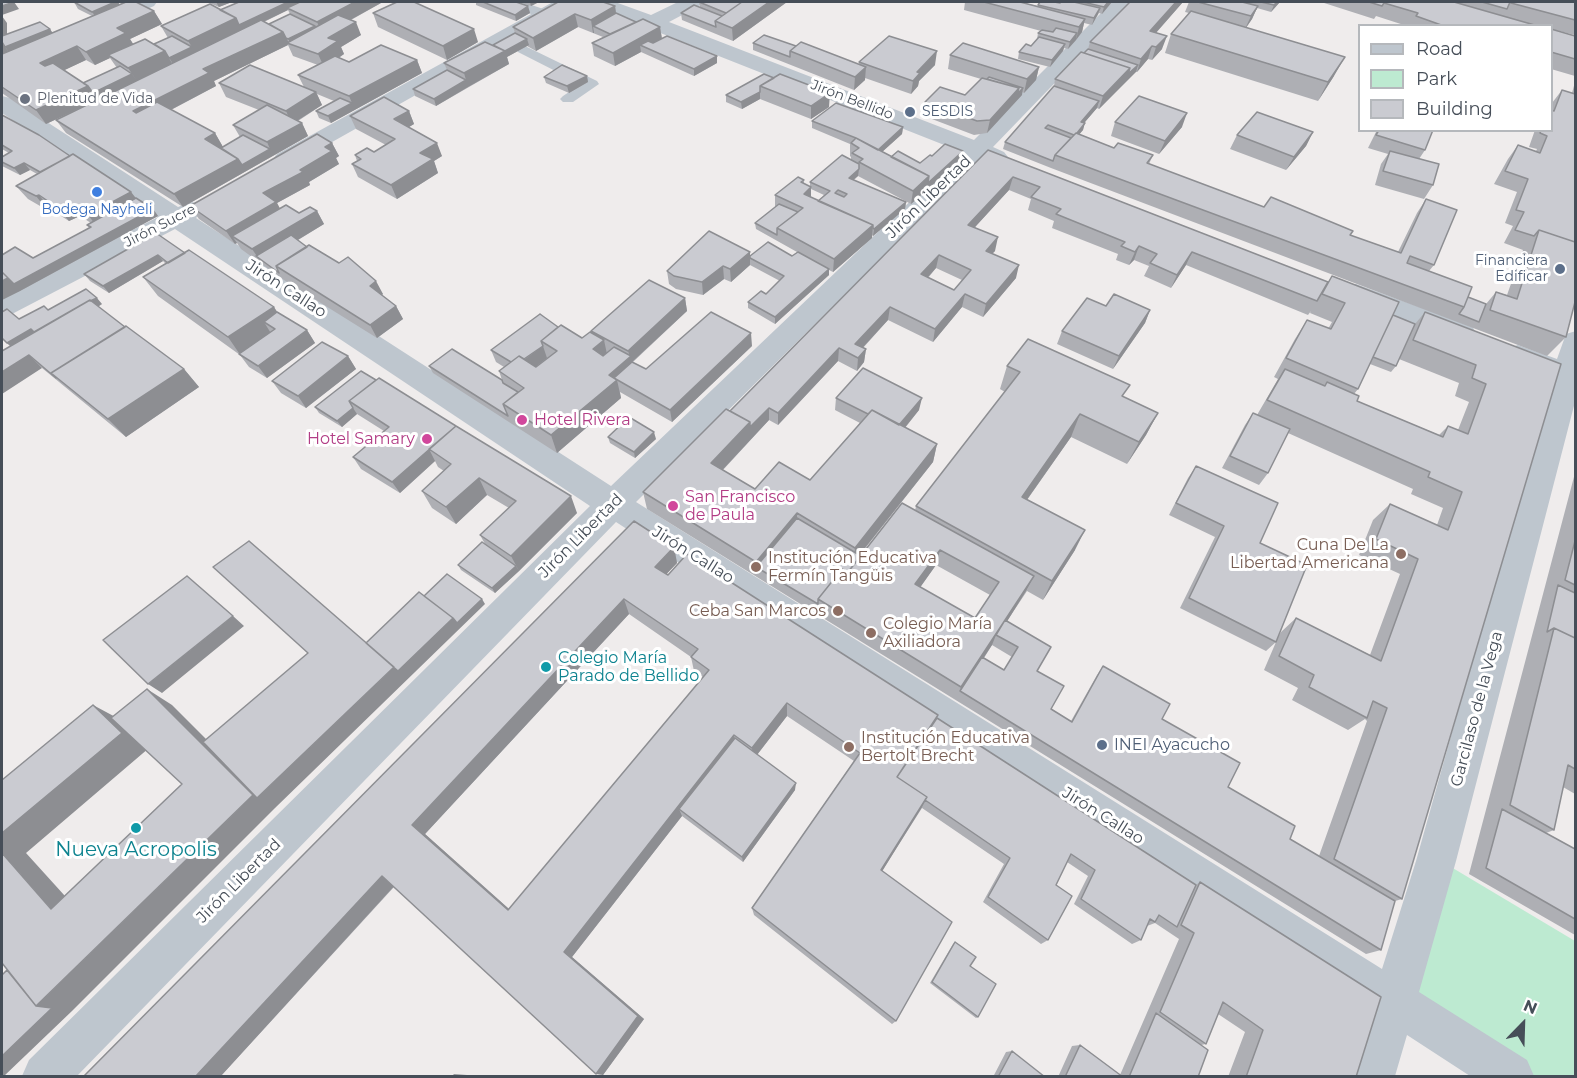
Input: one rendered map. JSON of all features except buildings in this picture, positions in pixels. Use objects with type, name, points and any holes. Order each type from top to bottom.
[{"type":"street","points":[[85,28],[147,2]]},
{"type":"street","points":[[260,172],[510,44],[544,14],[567,2]]},
{"type":"street","name":"Jirón Bellido","points":[[599,2],[1022,166]]},
{"type":"street","points":[[654,22],[692,2]]},
{"type":"street","name":"Jirón Libertad","points":[[45,1077],[613,504],[978,149],[1124,2]]},
{"type":"street","name":"Jirón Callao","points":[[2,103],[56,126],[178,218],[613,504],[1511,1077]]},
{"type":"street","name":"Jirón Sucre","points":[[2,307],[209,201]]},
{"type":"street","points":[[1333,285],[1494,346],[1573,364]]},
{"type":"street","name":"Garcilaso de la Vega","points":[[1372,1077],[1436,861],[1573,364]]},
{"type":"lane","points":[[512,2],[544,14]]},
{"type":"lane","points":[[510,44],[592,84],[568,99]]},
{"type":"green space","points":[[1446,864],[1575,941],[1575,1076],[1532,1076],[1410,998]]},
{"type":"place","name":"Plenitud de Vida","points":[[25,99]]},
{"type":"place","name":"SESDIS","points":[[910,112]]},
{"type":"place","name":"Bodega Nayheli","points":[[97,192]]},
{"type":"place","name":"Financiera Edificar","points":[[1560,269]]},
{"type":"place","name":"Hotel Rivera","points":[[522,420]]},
{"type":"place","name":"Hotel Samary","points":[[427,439]]},
{"type":"place","name":"San Francisco de Paula","points":[[673,506]]},
{"type":"place","name":"Cuna De La Libertad Americana","points":[[1401,554]]},
{"type":"place","name":"Institución Educativa Fermín Tangüis","points":[[756,567]]},
{"type":"place","name":"Ceba San Marcos","points":[[838,611]]},
{"type":"place","name":"Colegio María Axiliadora","points":[[871,633]]},
{"type":"place","name":"Colegio María Parado de Bellido","points":[[546,667]]},
{"type":"place","name":"INEI Ayacucho","points":[[1102,745]]},
{"type":"place","name":"Institución Educativa Bertolt Brecht","points":[[849,747]]},
{"type":"place","name":"Nueva Acropolis","points":[[136,828]]}]
